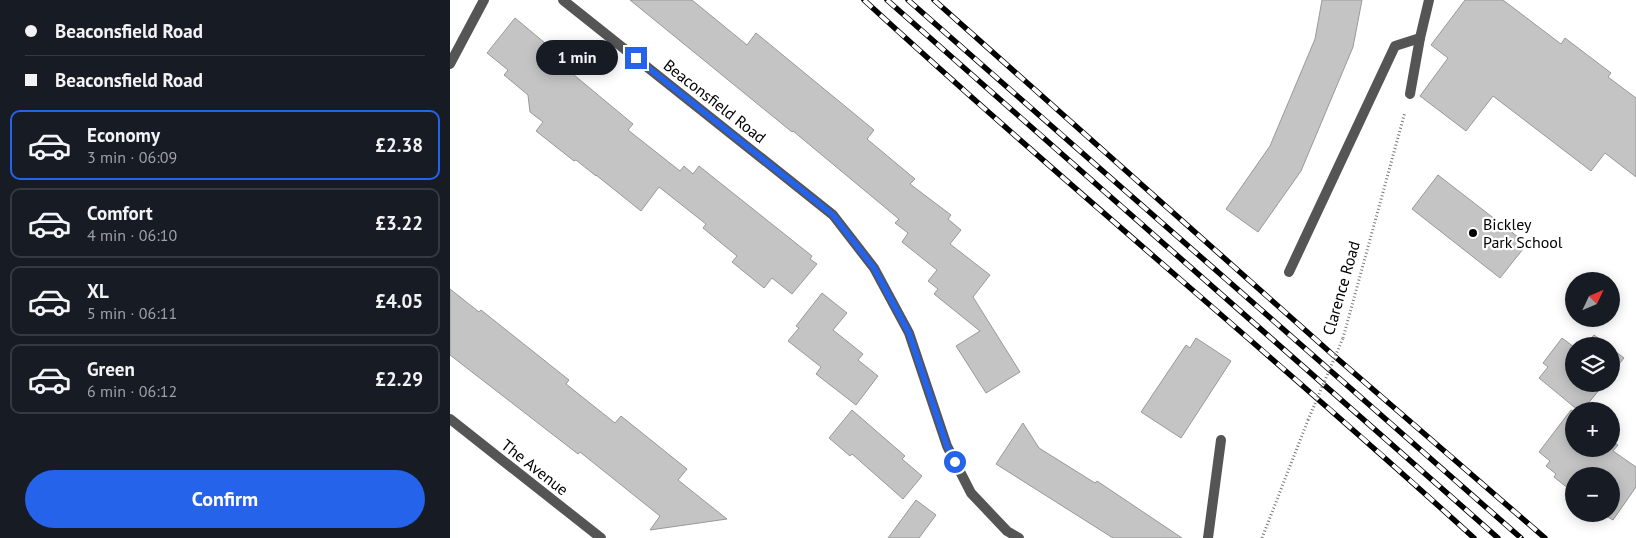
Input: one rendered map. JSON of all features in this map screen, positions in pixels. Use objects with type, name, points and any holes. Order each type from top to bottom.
[{"type":"street","points":[[450,64],[484,0]]},
{"type":"street","name":"Beaconsfield Road","points":[[564,0],[833,215],[874,268],[909,333],[947,446],[970,493],[1007,531],[1019,538]]},
{"type":"street","points":[[1410,94],[1429,0]]},
{"type":"street","points":[[1289,272],[1395,46],[1420,38]]},
{"type":"street","name":"The Avenue","points":[[450,419],[601,538]]},
{"type":"street","points":[[1208,538],[1221,440]]},
{"type":"path","name":"Clarence Road","points":[[1262,538],[1308,420],[1343,338],[1410,94]]},
{"type":"building","points":[[630,0],[692,0],[747,45],[756,33],[874,130],[867,139],[915,179],[910,184],[951,215],[948,219],[961,230],[950,244],[990,275],[973,297],[1020,372],[986,393],[956,346],[980,331],[934,294],[938,289],[928,281],[937,270],[902,242],[908,233],[895,223],[899,219]]},
{"type":"building","points":[[1322,0],[1362,0],[1353,47],[1301,171],[1258,232],[1226,209],[1270,146],[1315,39]]},
{"type":"building","points":[[1465,0],[1503,0],[1561,44],[1565,38],[1611,73],[1608,77],[1636,98],[1636,177],[1605,153],[1591,171],[1493,96],[1466,131],[1420,96],[1448,58],[1431,45]]},
{"type":"building","points":[[515,18],[557,53],[556,55],[576,72],[574,75],[633,124],[628,130],[680,171],[684,166],[693,174],[699,166],[812,256],[810,259],[817,264],[792,294],[772,278],[764,288],[732,262],[737,256],[703,228],[706,224],[659,187],[641,211],[536,131],[543,122],[530,112],[528,95],[504,75],[508,70],[487,53]]},
{"type":"building","points":[[1438,175],[1527,244],[1500,278],[1412,209]]},
{"type":"building","points":[[450,289],[479,312],[481,310],[569,380],[566,384],[615,423],[621,416],[687,469],[678,480],[727,519],[650,530],[660,516],[580,452],[578,454],[450,355]]},
{"type":"building","points":[[822,293],[847,313],[833,330],[863,354],[858,360],[878,376],[856,405],[816,374],[821,367],[788,341],[799,328],[796,326]]},
{"type":"building","points":[[1196,338],[1231,361],[1181,438],[1141,412],[1186,345],[1190,348]]},
{"type":"building","points":[[1562,338],[1565,340],[1565,392],[1597,392],[1589,402],[1568,402],[1539,378],[1548,367],[1543,363]]},
{"type":"building","points":[[1620,355],[1624,358],[1620,363]]},
{"type":"building","points":[[852,410],[905,456],[902,459],[922,476],[903,499],[852,454],[850,456],[829,438]]},
{"type":"building","points":[[1565,418],[1565,457],[1620,456],[1636,467],[1636,487],[1620,510],[1620,467],[1565,467],[1565,486],[1554,477],[1556,474],[1546,466],[1550,461],[1539,452]]},
{"type":"building","points":[[1023,423],[1039,448],[1095,483],[1097,481],[1182,538],[1113,538],[996,464]]},
{"type":"building","points":[[916,500],[936,515],[919,538],[888,538]]},
{"type":"railway","points":[[864,0],[1015,136],[1322,402],[1474,538]]},
{"type":"railway","points":[[887,0],[1498,538]]},
{"type":"railway","points":[[908,0],[1521,538]]},
{"type":"railway","points":[[934,0],[1332,354],[1545,538]]},
{"type":"place","name":"Bickley Park School","points":[[1473,233]]},
{"type":"route","points":[[636,58],[833,215],[874,268],[909,333],[947,446],[955,462]]}]
